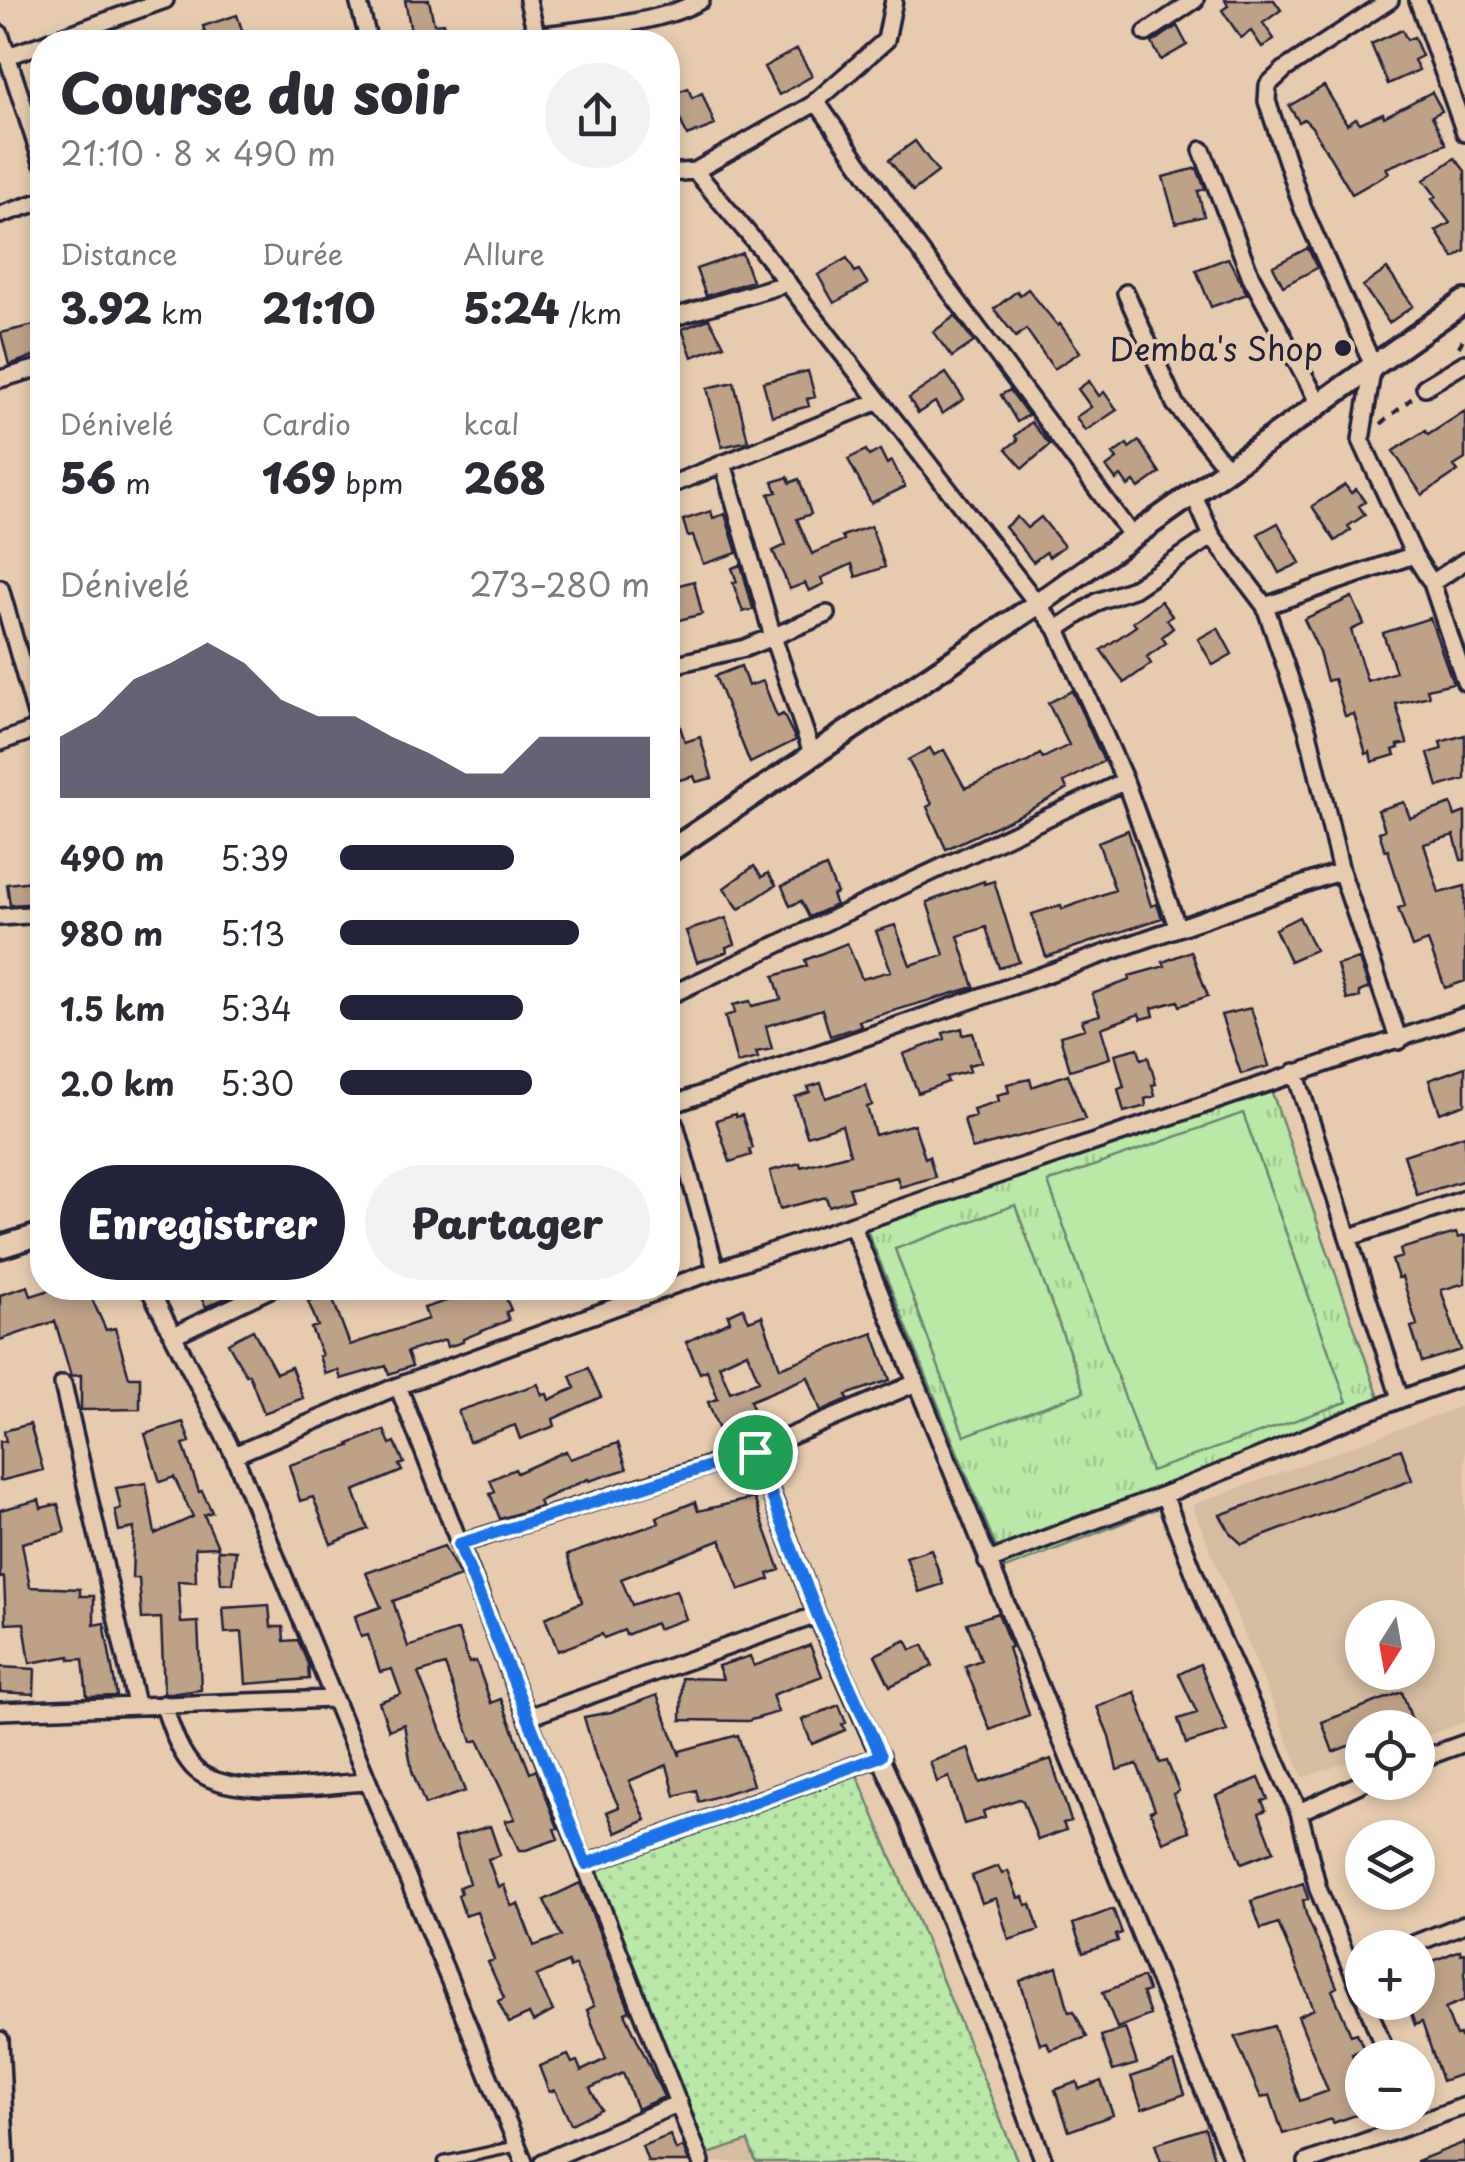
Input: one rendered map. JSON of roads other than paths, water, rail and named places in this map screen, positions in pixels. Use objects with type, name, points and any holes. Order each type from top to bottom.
[{"type":"street","points":[[81,30],[165,0]]},
{"type":"street","points":[[358,0],[366,30]]},
{"type":"street","points":[[528,0],[535,30]]},
{"type":"street","points":[[588,30],[701,0]]},
{"type":"street","points":[[680,173],[695,172],[816,101],[886,40],[894,0]]},
{"type":"street","points":[[1146,34],[1195,0]]},
{"type":"street","points":[[1390,0],[1285,69],[1268,85],[1267,101],[1302,209],[1373,365],[1362,440],[1414,555],[1432,582],[1465,682]]},
{"type":"street","points":[[1418,0],[1465,133]]},
{"type":"street","points":[[0,34],[30,125]]},
{"type":"street","points":[[8,56],[30,48]]},
{"type":"street","points":[[816,101],[915,244],[1132,536]]},
{"type":"street","points":[[1202,150],[1251,277],[1320,403]]},
{"type":"street","points":[[695,172],[788,284],[1057,629],[1124,782],[1177,926]]},
{"type":"street","points":[[0,215],[30,204]]},
{"type":"street","points":[[680,316],[788,284]]},
{"type":"street","points":[[1126,292],[1175,404],[1227,468]]},
{"type":"street","points":[[680,844],[1038,604],[1465,301]]},
{"type":"street","points":[[0,360],[2,378],[30,370]]},
{"type":"street","points":[[1425,387],[1465,363]]},
{"type":"street","points":[[680,481],[878,401]]},
{"type":"street","points":[[723,464],[813,756]]},
{"type":"street","points":[[1193,492],[1212,536],[1265,606],[1308,732],[1340,871],[1399,1040]]},
{"type":"street","points":[[1057,629],[1099,601],[1134,589],[1212,536]]},
{"type":"street","points":[[1265,606],[1414,555]]},
{"type":"street","points":[[1432,582],[1465,561]]},
{"type":"street","points":[[0,588],[30,689]]},
{"type":"street","points":[[680,663],[745,648],[828,614]]},
{"type":"street","points":[[0,742],[30,733]]},
{"type":"street","points":[[680,990],[1124,782]]},
{"type":"street","points":[[680,1104],[1340,871]]},
{"type":"street","points":[[0,917],[30,915]]},
{"type":"street","points":[[680,1282],[1465,1016]]},
{"type":"street","points":[[1295,1072],[1400,1398]]},
{"type":"street","points":[[680,1142],[716,1270]]},
{"type":"street","points":[[1350,1237],[1465,1199]]},
{"type":"street","points":[[853,1226],[1233,2162]]},
{"type":"street","points":[[0,1247],[30,1238]]},
{"type":"street","points":[[156,1300],[234,1455],[521,2154]]},
{"type":"street","points":[[174,1336],[248,1300]]},
{"type":"street","points":[[234,1455],[398,1386],[632,1300]]},
{"type":"street","points":[[987,1562],[1062,1530],[1164,1495],[1400,1398],[1465,1376]]},
{"type":"street","points":[[459,1544],[755,1452],[916,1383]]},
{"type":"street","points":[[63,1384],[136,1704]]},
{"type":"street","points":[[398,1386],[702,2162]]},
{"type":"street","points":[[755,1452],[817,1614],[881,1756],[1000,2043],[1044,2162]]},
{"type":"street","points":[[1164,1495],[1207,1606],[1299,1812],[1318,1890],[1345,1942]]},
{"type":"street","points":[[528,1717],[817,1614]]},
{"type":"street","points":[[0,1711],[333,1699]]},
{"type":"street","points":[[163,1704],[195,1770],[216,1781],[246,1787],[367,1782]]},
{"type":"street","points":[[1435,1754],[1465,1743]]},
{"type":"street","points":[[586,1864],[881,1756]]},
{"type":"street","points":[[1299,1812],[1345,1791]]},
{"type":"street","points":[[1435,1935],[1465,1924]]},
{"type":"street","points":[[0,2040],[6,2162]]},
{"type":"street","points":[[543,2162],[679,2103]]},
{"type":"street","points":[[1435,2113],[1465,2106]]},
{"type":"street","points":[[1306,2162],[1382,2130]]},
{"type":"lane","points":[[444,2162],[521,2154]]},
{"type":"place","name":"Demba's Shop","points":[[1343,348]]}]
